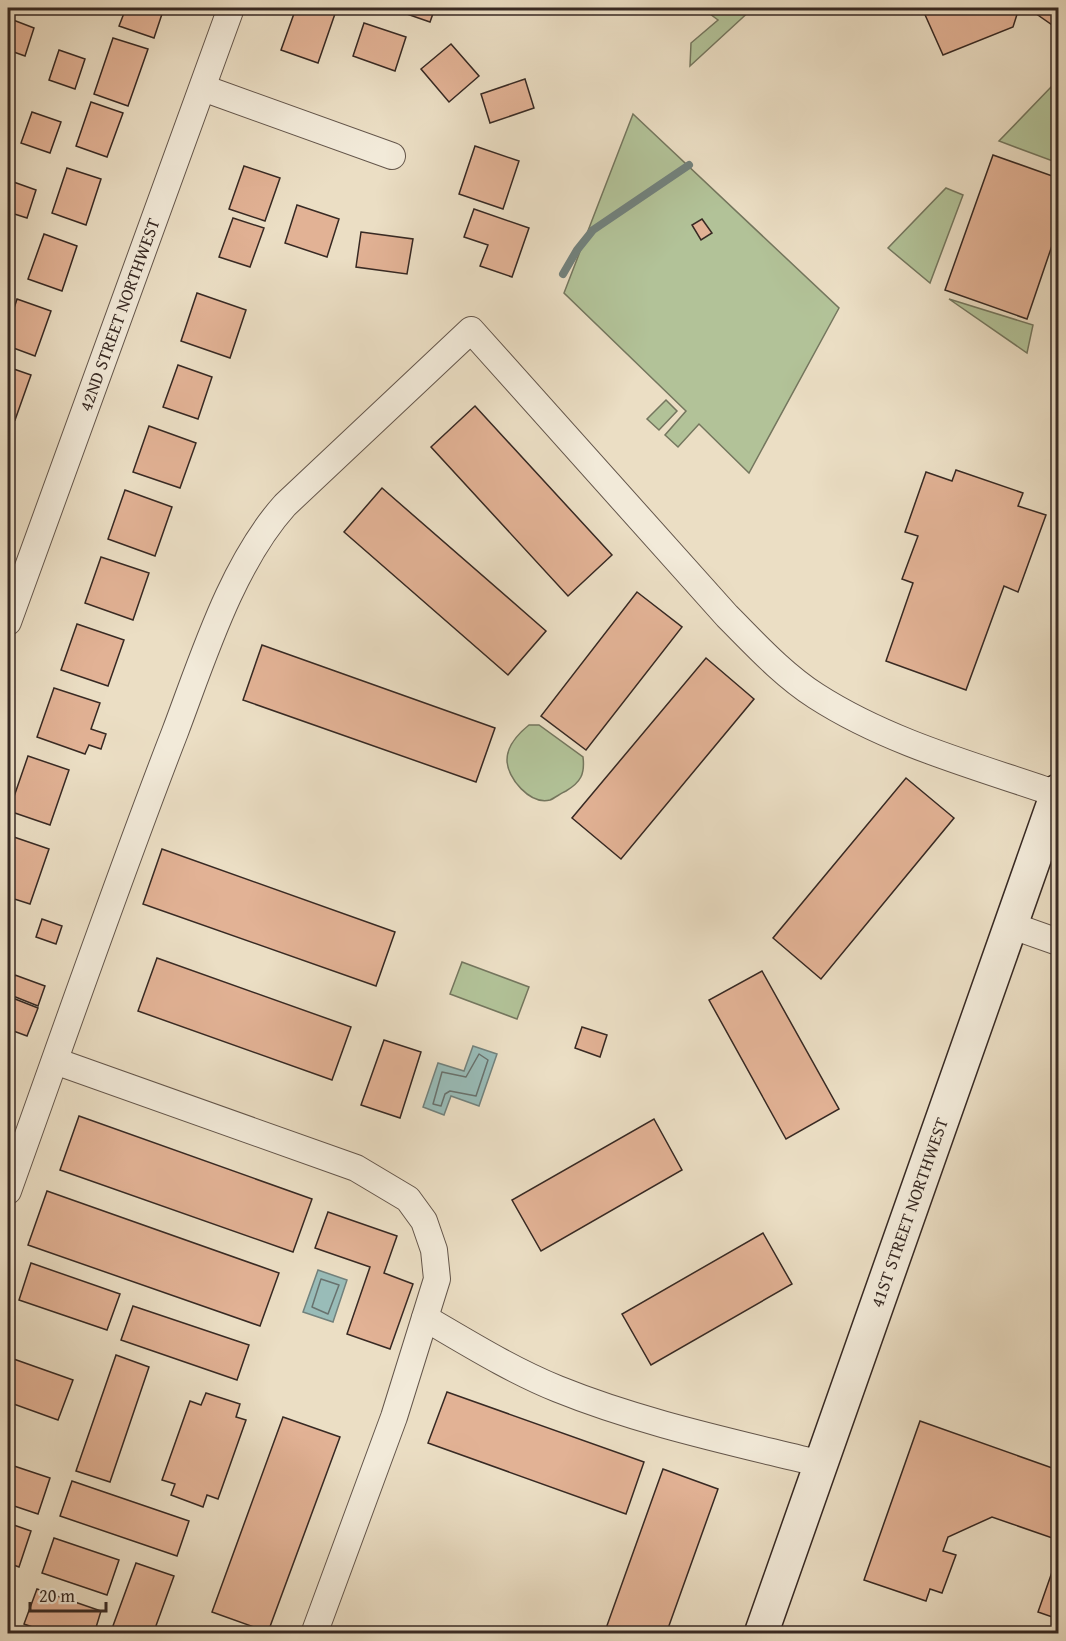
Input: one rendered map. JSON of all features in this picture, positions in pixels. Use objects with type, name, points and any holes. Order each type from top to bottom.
[{"type":"main road","name":"41ST STREET NORTHWEST","points":[[761,1634],[1058,793]]},
{"type":"street","name":"42ND STREET NORTHWEST","points":[[8,622],[231,8]]},
{"type":"street","points":[[203,88],[392,156]]},
{"type":"street","points":[[8,1191],[153,790],[211,640],[247,557],[264,528],[285,505],[471,330],[727,616],[788,674],[815,695],[881,732],[1058,793]]},
{"type":"street","points":[[1010,925],[1059,942]]},
{"type":"street","points":[[55,1060],[330,1157],[363,1172],[408,1199],[418,1210],[427,1228],[437,1263],[436,1279],[394,1417],[314,1634]]},
{"type":"street","points":[[425,1318],[499,1362],[556,1389],[652,1420],[821,1464]]},
{"type":"green space","points":[[702,8],[730,10],[753,8],[690,66],[691,43],[718,20]]},
{"type":"green space","points":[[1053,85],[1058,85],[1058,163],[999,141]]},
{"type":"green space","points":[[633,114],[839,308],[749,473],[699,424],[678,447],[665,435],[686,411],[564,293]]},
{"type":"green space","points":[[946,188],[963,195],[930,283],[888,248]]},
{"type":"green space","points":[[949,299],[1033,325],[1027,353]]},
{"type":"green space","points":[[666,400],[677,411],[659,430],[647,419]]},
{"type":"green space","points":[[529,725],[539,725],[583,757],[582,773],[578,781],[571,788],[550,800],[535,798],[521,789],[508,767],[507,760],[511,745]]},
{"type":"green space","points":[[462,962],[529,987],[517,1019],[450,994]]},
{"type":"water","points":[[473,1046],[497,1054],[479,1106],[451,1096],[444,1115],[423,1107],[438,1063],[464,1071]]},
{"type":"water","points":[[318,1270],[347,1280],[333,1322],[303,1312]]},
{"type":"building","points":[[126,8],[164,8],[154,38],[119,26]]},
{"type":"building","points":[[296,8],[337,8],[318,63],[281,50]]},
{"type":"building","points":[[402,8],[435,8],[430,22],[401,12]]},
{"type":"building","points":[[922,8],[1019,8],[1013,27],[943,55]]},
{"type":"building","points":[[1037,8],[1058,8],[1058,29],[1035,13]]},
{"type":"building","points":[[8,18],[34,28],[25,56],[8,50]]},
{"type":"building","points":[[364,23],[406,37],[395,71],[353,56]]},
{"type":"building","points":[[113,38],[148,49],[128,106],[94,94]]},
{"type":"building","points":[[451,44],[479,76],[449,102],[421,69]]},
{"type":"building","points":[[59,50],[85,59],[75,89],[49,80]]},
{"type":"building","points":[[525,79],[534,108],[490,123],[481,94]]},
{"type":"building","points":[[91,102],[123,113],[107,157],[76,146]]},
{"type":"building","points":[[32,112],[61,122],[50,153],[21,143]]},
{"type":"building","points":[[475,146],[519,161],[503,209],[459,194]]},
{"type":"building","points":[[993,155],[1058,178],[1058,228],[1027,319],[945,290]]},
{"type":"building","points":[[244,166],[280,178],[265,221],[229,209]]},
{"type":"building","points":[[67,168],[101,179],[86,225],[52,213]]},
{"type":"building","points":[[8,180],[36,190],[27,218],[8,212]]},
{"type":"building","points":[[297,205],[339,219],[327,257],[285,243]]},
{"type":"building","points":[[474,209],[529,228],[512,277],[480,266],[488,245],[464,237]]},
{"type":"building","points":[[233,218],[264,228],[250,267],[219,257]]},
{"type":"building","points":[[702,219],[712,233],[701,240],[692,225]]},
{"type":"building","points":[[361,232],[413,239],[407,274],[356,267]]},
{"type":"building","points":[[44,234],[77,246],[62,291],[28,279]]},
{"type":"building","points":[[197,293],[246,310],[230,358],[181,341]]},
{"type":"building","points":[[17,299],[51,311],[35,356],[8,346],[8,327]]},
{"type":"building","points":[[178,365],[212,377],[198,419],[163,407]]},
{"type":"building","points":[[8,367],[31,375],[15,420],[8,418]]},
{"type":"building","points":[[475,406],[612,555],[568,596],[431,447]]},
{"type":"building","points":[[149,426],[196,443],[180,488],[133,472]]},
{"type":"building","points":[[956,470],[1023,493],[1018,506],[1046,515],[1018,592],[1004,586],[966,690],[886,661],[913,583],[902,579],[918,536],[905,532],[926,472],[952,481]]},
{"type":"building","points":[[382,488],[546,631],[508,675],[344,532]]},
{"type":"building","points":[[125,490],[172,507],[155,556],[108,539]]},
{"type":"building","points":[[101,557],[149,573],[133,620],[85,603]]},
{"type":"building","points":[[637,592],[682,627],[586,750],[541,716]]},
{"type":"building","points":[[77,624],[124,640],[108,686],[61,670]]},
{"type":"building","points":[[262,645],[495,728],[476,782],[243,700]]},
{"type":"building","points":[[706,658],[754,699],[621,859],[572,818]]},
{"type":"building","points":[[54,688],[100,703],[91,729],[106,734],[101,749],[89,745],[85,754],[37,737]]},
{"type":"building","points":[[28,756],[69,770],[50,825],[9,811]]},
{"type":"building","points":[[906,778],[954,818],[821,979],[773,938]]},
{"type":"building","points":[[8,835],[49,849],[30,904],[8,897]]},
{"type":"building","points":[[162,849],[395,932],[376,986],[143,904]]},
{"type":"building","points":[[42,919],[62,926],[56,944],[36,937]]},
{"type":"building","points":[[157,958],[351,1027],[332,1080],[138,1011]]},
{"type":"building","points":[[762,971],[839,1109],[786,1139],[709,1000]]},
{"type":"building","points":[[15,975],[45,986],[38,1006],[8,994]]},
{"type":"building","points":[[10,997],[38,1008],[27,1036],[8,1029]]},
{"type":"building","points":[[582,1027],[607,1035],[600,1057],[575,1048]]},
{"type":"building","points":[[384,1040],[421,1052],[400,1118],[361,1105]]},
{"type":"building","points":[[79,1116],[312,1199],[293,1252],[60,1170]]},
{"type":"building","points":[[654,1119],[682,1170],[541,1251],[512,1200]]},
{"type":"building","points":[[47,1191],[279,1273],[260,1326],[28,1245]]},
{"type":"building","points":[[328,1212],[397,1236],[384,1273],[413,1284],[390,1349],[347,1334],[370,1267],[315,1248]]},
{"type":"building","points":[[763,1233],[792,1284],[651,1365],[622,1314]]},
{"type":"building","points":[[31,1263],[120,1294],[107,1330],[19,1300]]},
{"type":"building","points":[[133,1306],[249,1345],[237,1380],[121,1340]]},
{"type":"building","points":[[116,1355],[149,1367],[110,1482],[76,1471]]},
{"type":"building","points":[[8,1357],[73,1380],[58,1420],[8,1402]]},
{"type":"building","points":[[447,1392],[644,1462],[626,1514],[428,1443]]},
{"type":"building","points":[[206,1393],[240,1404],[236,1417],[246,1420],[218,1499],[207,1495],[203,1507],[171,1495],[175,1484],[162,1480],[190,1401],[201,1405]]},
{"type":"building","points":[[283,1417],[340,1437],[268,1632],[212,1612]]},
{"type":"building","points":[[920,1421],[1058,1470],[1058,1540],[992,1517],[948,1537],[943,1551],[956,1555],[942,1593],[930,1589],[926,1601],[864,1580]]},
{"type":"building","points":[[8,1464],[50,1478],[38,1514],[8,1504]]},
{"type":"building","points":[[663,1469],[718,1489],[666,1634],[604,1634]]},
{"type":"building","points":[[72,1481],[189,1521],[177,1556],[60,1516]]},
{"type":"building","points":[[8,1523],[31,1531],[19,1567],[8,1563]]},
{"type":"building","points":[[54,1538],[119,1560],[107,1595],[42,1573]]},
{"type":"building","points":[[1058,1555],[1058,1619],[1038,1612]]},
{"type":"building","points":[[136,1563],[174,1576],[153,1634],[110,1634]]},
{"type":"building","points":[[37,1589],[101,1611],[94,1634],[52,1634],[24,1624]]},
{"type":"waterway","points":[[563,274],[577,250],[593,230],[689,165]]}]
